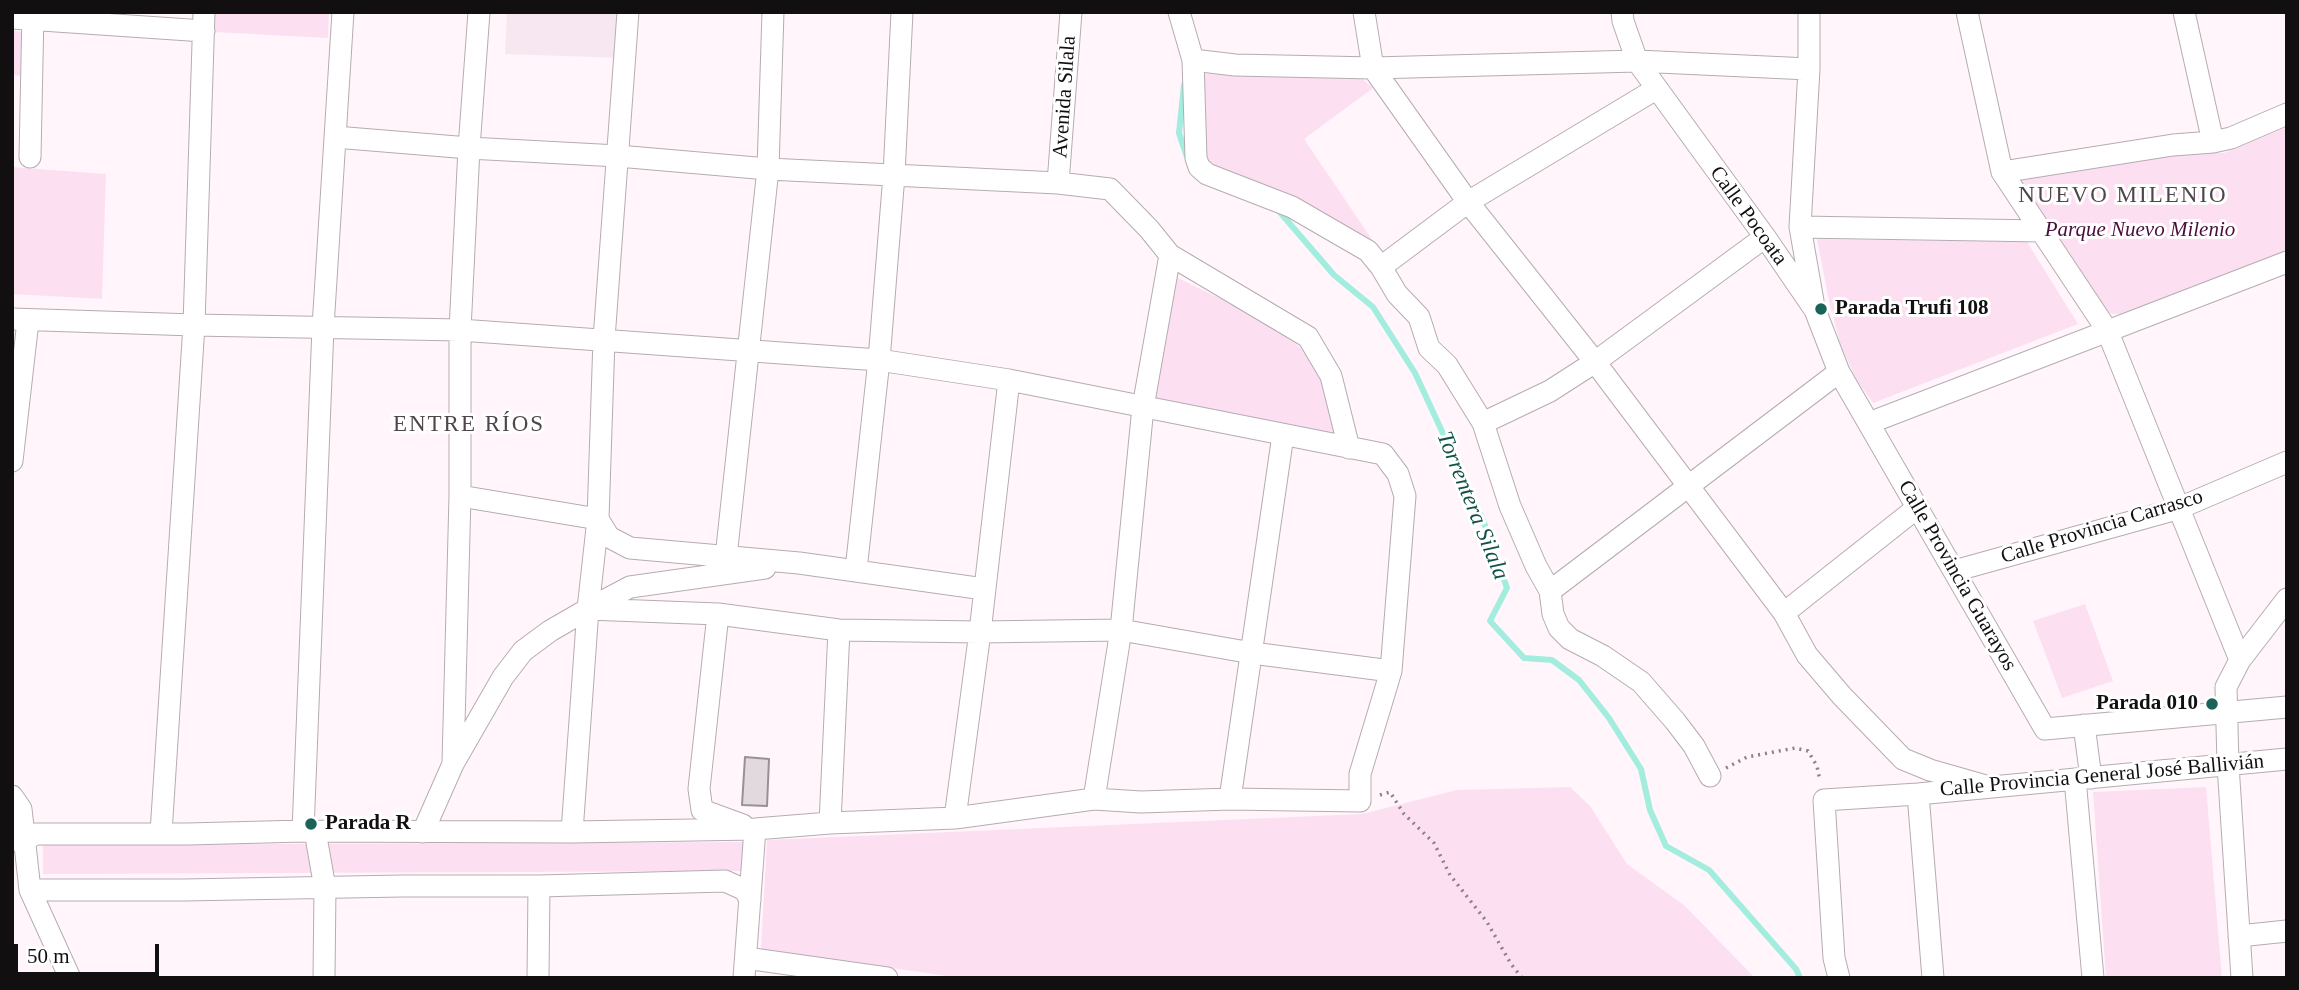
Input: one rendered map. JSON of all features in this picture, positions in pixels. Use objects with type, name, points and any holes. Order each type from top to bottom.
[{"type":"street","points":[[324,978],[325,888],[309,831],[323,327],[343,12]]},
{"type":"street","points":[[453,764],[460,496],[460,330],[468,148],[479,12]]},
{"type":"street","points":[[572,832],[598,519],[604,339],[628,12]]},
{"type":"street","points":[[726,557],[768,169],[773,12]]},
{"type":"street","points":[[856,570],[879,360],[894,175],[902,12]]},
{"type":"street","name":"Avenida Silala","points":[[1058,183],[1071,12]]},
{"type":"street","points":[[1179,12],[1193,60],[1196,158],[1199,167],[1207,174],[1292,207],[1368,251],[1397,294],[1419,317],[1429,348],[1447,365],[1483,424],[1510,506],[1535,566],[1550,591],[1553,614],[1559,628],[1570,639],[1603,656],[1640,682],[1694,746],[1710,776]]},
{"type":"street","points":[[1364,12],[1373,68],[1468,202],[1595,362],[1784,612],[1807,655],[1903,759],[1930,770],[1986,786]]},
{"type":"street","name":"Calle Pocoata","points":[[1622,12],[1637,61],[1765,236],[1815,310],[1839,372],[1869,423]]},
{"type":"street","points":[[1809,12],[1809,69],[1800,227],[1815,310]]},
{"type":"street","points":[[1967,12],[2003,172],[2107,330],[2240,660]]},
{"type":"street","points":[[2184,12],[2213,142]]},
{"type":"street","points":[[30,157],[26,17],[204,22],[194,326],[161,833]]},
{"type":"street","points":[[1193,60],[1235,65],[1373,68],[1637,61],[1809,69]]},
{"type":"street","points":[[1381,267],[1468,202],[1656,89]]},
{"type":"street","points":[[2003,172],[2173,145],[2213,142],[2231,138],[2287,114]]},
{"type":"street","points":[[335,137],[768,169],[1058,183],[1110,189],[1170,255],[1308,337],[1331,376],[1349,448]]},
{"type":"street","points":[[1800,227],[2042,232]]},
{"type":"street","points":[[1483,424],[1550,391],[1595,362],[1765,236]]},
{"type":"street","points":[[1094,799],[1121,630],[1143,407],[1170,255]]},
{"type":"street","points":[[1869,423],[2287,262]]},
{"type":"street","points":[[12,461],[20,320],[460,330],[879,360],[1009,380],[1383,454],[1398,474],[1405,496],[1391,671],[1360,774],[1360,801],[1230,799],[1141,802],[1094,799],[955,818],[755,829],[572,832],[309,831],[24,838]]},
{"type":"street","points":[[1550,591],[1839,372]]},
{"type":"street","points":[[955,818],[1009,380]]},
{"type":"street","name":"Calle Provincia Guarayos","points":[[1869,423],[2045,729],[2084,725]]},
{"type":"street","points":[[1230,799],[1283,435]]},
{"type":"street","name":"Calle Provincia Carrasco","points":[[1954,571],[2177,509],[2287,462]]},
{"type":"street","points":[[460,496],[598,519],[609,537],[629,548],[799,562],[984,589]]},
{"type":"street","points":[[1784,612],[1918,508]]},
{"type":"street","points":[[423,832],[453,764],[503,677],[523,651],[550,631],[631,587],[799,562]]},
{"type":"street","points":[[2242,978],[2228,765],[2226,687],[2240,660],[2287,599]]},
{"type":"street","points":[[589,609],[718,614],[839,630],[1121,630],[1252,653],[1391,671]]},
{"type":"street","points":[[718,614],[699,789],[702,810],[755,829]]},
{"type":"street","points":[[830,823],[839,630]]},
{"type":"street","points":[[2093,978],[2083,778],[2084,725],[2287,707]]},
{"type":"street","name":"Calle Provincia General José Ballivián","points":[[1824,800],[1918,794],[2287,759]]},
{"type":"street","points":[[1918,794],[1933,978]]},
{"type":"street","points":[[12,796],[21,808],[30,890],[70,978]]},
{"type":"street","points":[[1824,800],[1834,958],[1839,978]]},
{"type":"street","points":[[755,829],[745,968],[887,978]]},
{"type":"street","points":[[12,862],[24,838]]},
{"type":"street","points":[[30,890],[540,886],[725,881],[745,890],[750,900]]},
{"type":"street","points":[[538,978],[540,886]]},
{"type":"street","points":[[2239,936],[2287,932]]},
{"type":"path","points":[[1710,776],[1747,757],[1796,748],[1808,751],[1817,766],[1824,800]]},
{"type":"path","points":[[1360,801],[1390,792],[1404,814],[1434,844],[1450,875],[1487,922],[1522,978]]},
{"type":"shaded area","points":[[507,12],[627,12],[625,58],[505,54]]},
{"type":"green space","points":[[214,12],[329,12],[328,38],[213,32]]},
{"type":"green space","points":[[12,31],[27,32],[25,76],[12,75]]},
{"type":"green space","points":[[1199,74],[1360,77],[1373,88],[1304,139],[1373,241],[1286,195],[1216,169],[1204,156]]},
{"type":"green space","name":"Parque Nuevo Milenio","points":[[2287,127],[2287,252],[2125,314],[2113,314],[2104,310],[2021,184],[2024,176],[2167,152],[2224,153]]},
{"type":"green space","points":[[12,167],[106,174],[102,299],[12,294]]},
{"type":"green space","points":[[1817,239],[2027,242],[2078,324],[1873,403],[1856,379],[1840,343]]},
{"type":"green space","points":[[1176,277],[1272,324],[1308,354],[1322,375],[1335,431],[1329,438],[1154,400]]},
{"type":"green space","points":[[2085,604],[2113,681],[2062,698],[2033,621]]},
{"type":"green space","points":[[1570,787],[1590,806],[1627,864],[1685,906],[1755,978],[961,978],[761,949],[767,840],[1362,814],[1457,790]]},
{"type":"green space","points":[[2206,787],[2222,978],[2106,978],[2093,792]]},
{"type":"green space","points":[[745,842],[745,871],[43,874],[43,845]]},
{"type":"building","points":[[745,757],[769,759],[767,806],[742,805]]},
{"type":"waterway","name":"Torrentera Silala","points":[[1184,85],[1179,133],[1187,157]]},
{"type":"waterway","name":"Torrentera Silala","points":[[1278,210],[1334,275],[1373,307],[1415,373],[1483,520],[1507,588],[1490,621],[1524,658],[1552,660],[1579,680],[1609,718],[1641,769],[1650,810],[1666,846],[1709,870],[1796,969],[1800,978]]},
{"type":"place","name":"Parada Trufi 108","points":[[1821,309]]},
{"type":"place","name":"Parada 010","points":[[2212,704]]},
{"type":"place","name":"Parada R","points":[[311,824]]},
{"type":"district","name":"NUEVO MILENIO","points":[[2123,196]]},
{"type":"district","name":"ENTRE RÍOS","points":[[469,425]]}]
